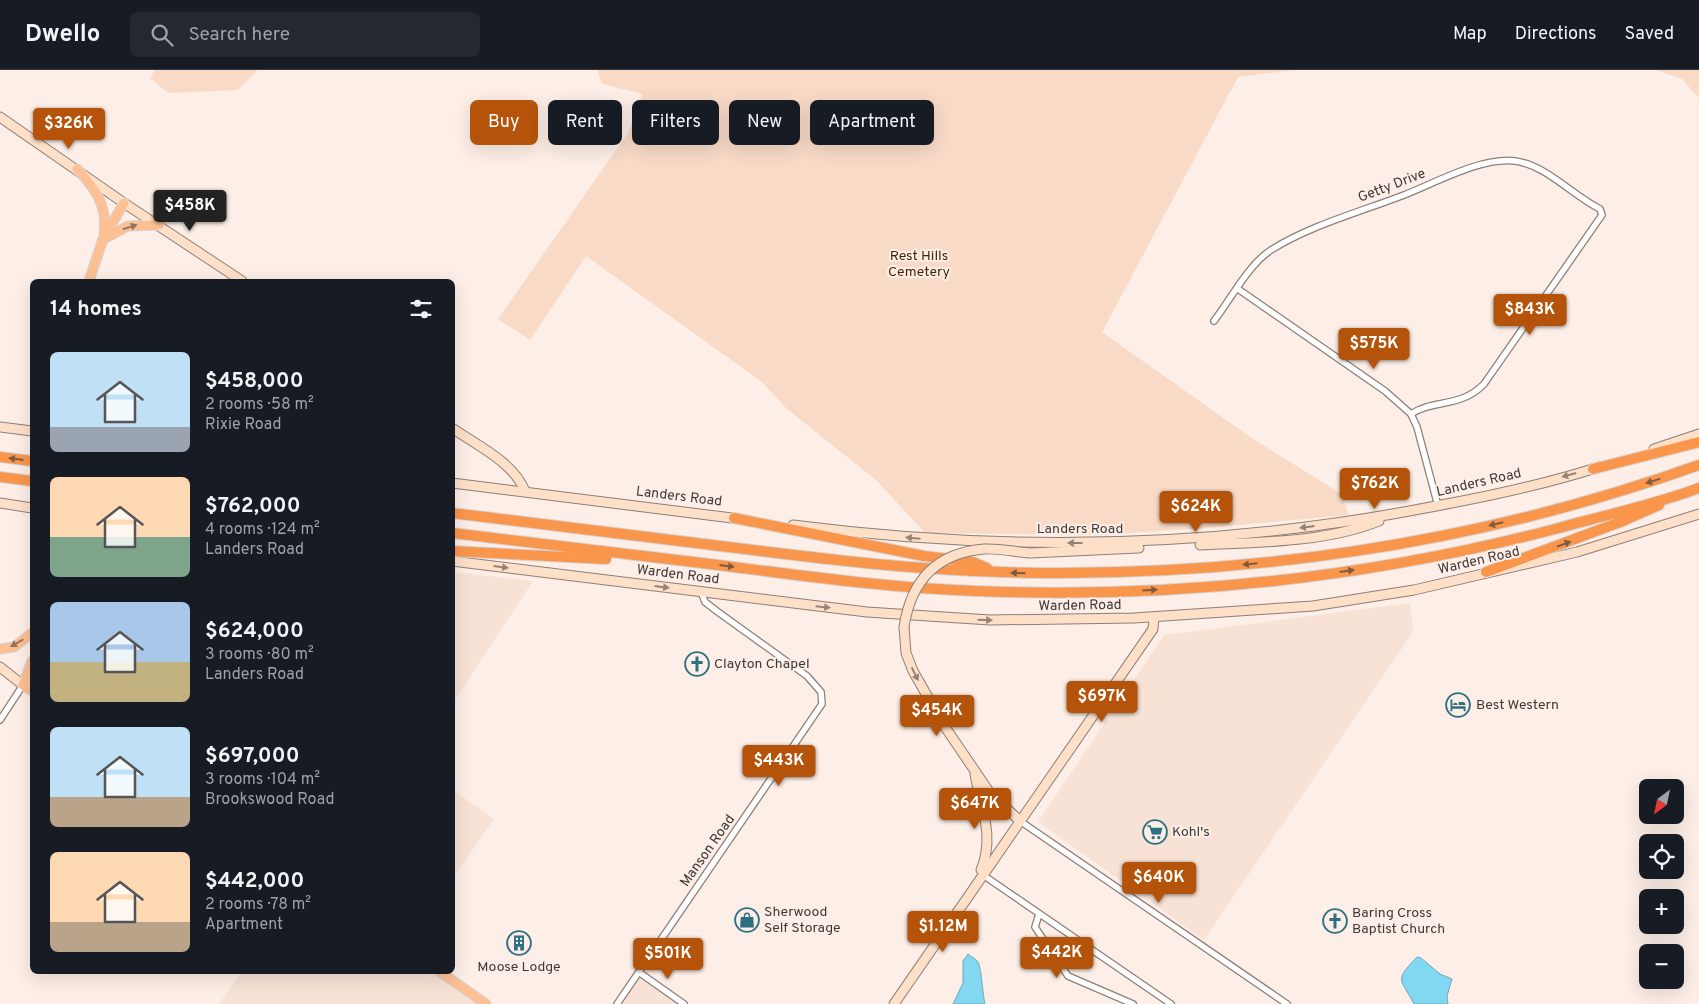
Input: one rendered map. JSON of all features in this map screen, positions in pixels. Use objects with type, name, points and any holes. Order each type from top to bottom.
[{"type":"highway","points":[[1594,469],[1699,442]]},
{"type":"highway","points":[[0,457],[30,461]]},
{"type":"highway","points":[[455,513],[861,563],[998,572],[1118,573],[1286,561],[1378,548],[1444,536],[1576,504],[1699,465]]},
{"type":"highway","points":[[0,477],[30,481]]},
{"type":"highway","points":[[1486,572],[1624,521],[1699,488]]},
{"type":"highway","points":[[455,533],[666,561],[898,586],[972,591],[1082,593],[1209,587],[1283,580],[1451,553],[1517,539],[1688,492]]},
{"type":"highway","points":[[734,518],[924,556],[973,562],[998,572]]},
{"type":"highway","points":[[455,551],[666,561]]},
{"type":"main road","points":[[0,117],[124,203],[239,279]]},
{"type":"main road","points":[[77,169],[99,197],[106,223],[90,279]]},
{"type":"main road","points":[[103,239],[124,203]]},
{"type":"main road","points":[[103,239],[128,226],[159,225]]},
{"type":"main road","points":[[0,427],[30,431]]},
{"type":"main road","points":[[455,430],[504,464],[517,476],[525,491]]},
{"type":"main road","name":"Landers Road","points":[[455,483],[832,530],[931,540],[1002,543],[1127,543],[1243,535],[1396,514],[1438,506],[1594,469],[1699,434]]},
{"type":"main road","points":[[1,504],[30,508]]},
{"type":"main road","points":[[1020,820],[990,793],[975,772],[945,727],[913,671],[906,653],[904,627],[908,605],[922,579],[939,563],[963,552],[986,549],[1030,553],[1256,542],[1320,536],[1363,528],[1396,514]]},
{"type":"main road","name":"Warden Road","points":[[455,561],[867,612],[1025,621],[1154,617],[1312,606],[1414,590],[1578,552],[1699,514]]},
{"type":"main road","points":[[894,1004],[1153,629],[1154,617]]},
{"type":"main road","points":[[0,649],[14,647],[30,635]]},
{"type":"main road","points":[[23,685],[30,666]]},
{"type":"main road","points":[[0,667],[30,690]]},
{"type":"main road","points":[[972,889],[987,856],[989,835],[975,772]]},
{"type":"main road","points":[[442,974],[486,1004]]},
{"type":"street","name":"Getty Drive","points":[[1214,321],[1260,259],[1286,242],[1369,207],[1492,162],[1514,161],[1534,167],[1602,211],[1602,215],[1484,384],[1464,399],[1421,409],[1411,414]]},
{"type":"street","points":[[1238,289],[1385,391],[1411,414],[1417,427],[1438,506]]},
{"type":"street","name":"Manson Road","points":[[617,1004],[822,704],[821,692],[813,681],[705,602],[701,592]]},
{"type":"street","points":[[0,720],[23,685]]},
{"type":"street","points":[[1020,820],[1287,1004]]},
{"type":"street","points":[[983,875],[1171,1004]]},
{"type":"street","points":[[1039,914],[1035,927],[1068,976],[1133,1004]]},
{"type":"street","points":[[640,973],[684,1004]]},
{"type":"shaded area","points":[[455,572],[533,581],[455,700]]},
{"type":"shaded area","points":[[1410,603],[1413,632],[1204,940],[1038,822],[1164,635]]},
{"type":"shaded area","points":[[455,791],[494,819],[455,875]]},
{"type":"shaded area","points":[[640,973],[685,1004],[619,1004]]},
{"type":"shaded area","points":[[240,974],[443,974],[486,1004],[219,1004]]},
{"type":"green space","points":[[155,70],[258,70],[238,90],[168,93],[150,78]]},
{"type":"green space","name":"Rest Hills Cemetery","points":[[597,70],[1295,70],[1238,77],[1102,332],[1253,439],[1343,495],[1348,515],[1206,528],[1098,535],[925,533],[876,480],[787,409],[762,382],[586,256],[530,340],[498,319],[620,145],[622,145],[632,123],[632,145],[719,145],[719,100],[641,100],[643,94],[602,84]]},
{"type":"green space","points":[[1656,70],[1699,70],[1699,98],[1682,79]]},
{"type":"water","points":[[968,954],[979,965],[985,1004],[953,1004],[963,983],[963,961]]},
{"type":"water","points":[[1417,957],[1421,958],[1440,974],[1452,979],[1447,996],[1448,1004],[1414,1004],[1403,984],[1402,976]]},
{"type":"place","name":"Clayton Chapel","points":[[697,664]]},
{"type":"place","name":"Best Western","points":[[1458,705]]},
{"type":"place","name":"Kohl's","points":[[1155,832]]},
{"type":"place","name":"Sherwood Self Storage","points":[[747,920]]},
{"type":"place","name":"Baring Cross Baptist Church","points":[[1335,921]]},
{"type":"place","name":"Moose Lodge","points":[[519,943]]}]
